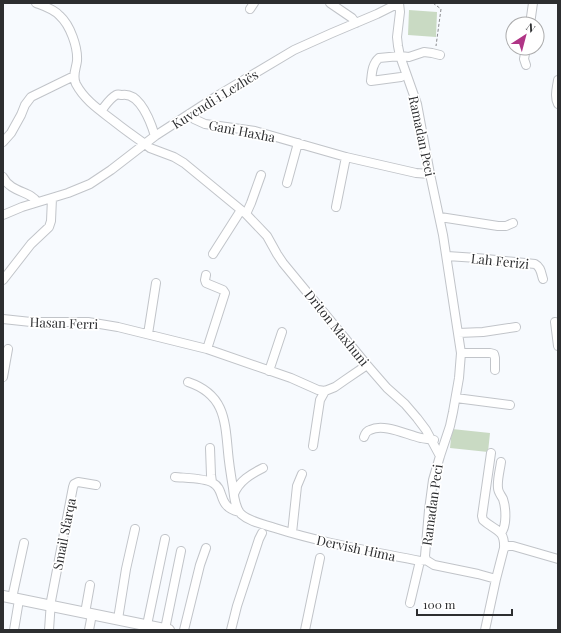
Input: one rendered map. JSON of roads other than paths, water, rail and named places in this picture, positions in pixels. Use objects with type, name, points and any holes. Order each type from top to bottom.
[{"type":"main road","points":[[11,598],[118,619],[129,626],[147,625],[167,630]]},
{"type":"street","points":[[3,142],[11,133],[25,105],[31,97],[74,76],[77,56],[70,31],[60,15],[36,3]]},
{"type":"street","points":[[330,3],[352,18],[356,23]]},
{"type":"street","name":"Kuvendi i Lezhës","points":[[3,215],[90,184],[111,170],[155,136],[294,50],[399,3]]},
{"type":"street","name":"Ramadan Peci","points":[[399,3],[400,12],[397,37],[398,46],[400,56],[417,104],[447,256],[461,354],[459,378],[453,412],[433,480],[428,510],[425,556],[423,561],[434,565],[496,579]]},
{"type":"street","points":[[531,16],[533,3]]},
{"type":"street","points":[[401,77],[371,81],[374,64],[382,57],[408,57],[424,52],[437,54]]},
{"type":"street","points":[[525,56],[526,65]]},
{"type":"street","name":"Driton Maxhuni","points":[[74,76],[77,86],[89,102],[150,148],[174,157],[184,163],[244,212],[267,236],[283,262],[367,365],[387,388],[405,404],[417,418],[432,439],[440,456]]},
{"type":"street","points":[[558,80],[556,95],[558,104]]},
{"type":"street","points":[[101,111],[116,95],[126,94],[136,99],[142,108],[155,136]]},
{"type":"street","name":"Gani Haxha","points":[[189,114],[194,119],[205,124],[255,131],[346,157],[416,173],[430,174]]},
{"type":"street","points":[[287,183],[298,143]]},
{"type":"street","points":[[336,207],[346,157]]},
{"type":"street","points":[[212,254],[252,203],[261,176]]},
{"type":"street","points":[[3,177],[9,185],[34,198],[37,202]]},
{"type":"street","points":[[3,280],[31,244],[49,227],[51,221],[52,198]]},
{"type":"street","points":[[440,217],[498,226],[506,226],[513,223]]},
{"type":"street","name":"Lah Ferizi","points":[[447,256],[535,264],[541,270],[543,279]]},
{"type":"street","points":[[206,275],[206,283],[224,290],[225,293],[207,349]]},
{"type":"street","points":[[148,334],[156,282]]},
{"type":"street","name":"Hasan Ferri","points":[[3,319],[31,322],[88,322],[118,327],[207,349],[291,378],[318,390],[325,391]]},
{"type":"street","points":[[555,322],[558,346]]},
{"type":"street","points":[[458,333],[483,332],[516,327]]},
{"type":"street","points":[[269,371],[282,332]]},
{"type":"street","points":[[3,375],[8,349]]},
{"type":"street","points":[[461,354],[494,354],[495,370]]},
{"type":"street","points":[[313,446],[320,400],[325,391],[367,365]]},
{"type":"street","points":[[188,382],[199,386],[209,393],[220,407],[225,419],[234,494],[239,512]]},
{"type":"street","points":[[456,398],[510,404]]},
{"type":"street","points":[[364,437],[366,432],[370,429],[378,428],[391,429],[421,438],[444,441]]},
{"type":"street","name":"Dervish Hima","points":[[210,448],[212,482],[217,486],[225,505],[239,512],[245,517],[253,521],[292,533],[334,544],[423,561]]},
{"type":"street","points":[[485,630],[504,548],[504,537],[501,533],[483,520],[482,516],[491,453]]},
{"type":"street","points":[[501,462],[498,489],[503,500],[505,514],[503,530],[501,533]]},
{"type":"street","points":[[234,494],[239,484],[251,474],[262,468]]},
{"type":"street","points":[[292,533],[297,486],[302,474]]},
{"type":"street","points":[[175,477],[212,482]]},
{"type":"street","name":"Smail Sfarqa","points":[[49,630],[50,606],[73,486],[78,482],[96,485]]},
{"type":"street","points":[[118,619],[126,569],[135,529]]},
{"type":"street","points":[[231,630],[262,533]]},
{"type":"street","points":[[147,625],[165,538]]},
{"type":"street","points":[[245,583],[243,579],[254,539]]},
{"type":"street","points":[[14,630],[17,610],[11,598],[24,543]]},
{"type":"street","points":[[504,548],[513,546],[558,559]]},
{"type":"street","points":[[184,630],[206,548]]},
{"type":"street","points":[[167,630],[181,551]]},
{"type":"street","points":[[305,630],[320,558]]},
{"type":"street","points":[[410,603],[423,561]]},
{"type":"street","points":[[89,630],[88,613],[90,585]]}]
